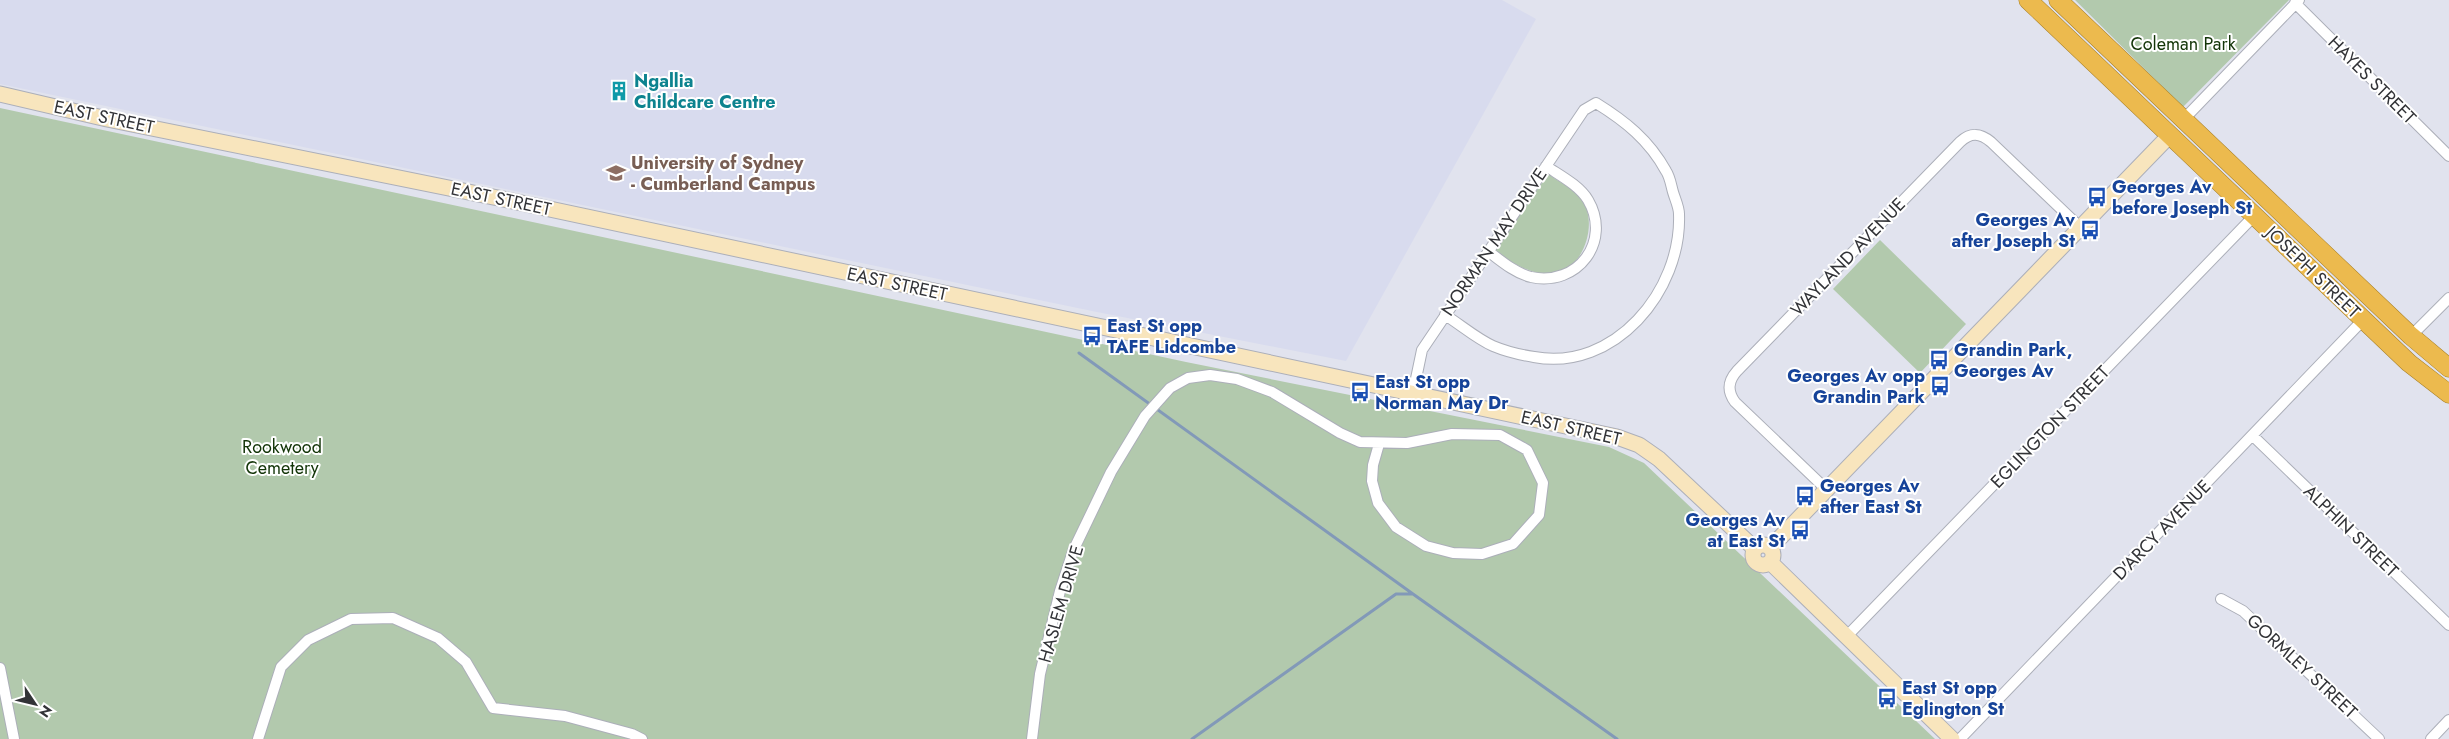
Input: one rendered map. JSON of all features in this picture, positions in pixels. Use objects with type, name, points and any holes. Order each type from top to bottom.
[{"type":"highway","name":"JOSEPH STREET","points":[[2028,0],[2363,320],[2422,375],[2449,394]]},
{"type":"highway","name":"JOSEPH STREET","points":[[2058,0],[2411,336],[2449,368]]},
{"type":"highway","points":[[2170,135],[2184,119]]},
{"type":"main road","name":"EAST STREET","points":[[0,94],[494,197],[1617,437],[1640,445],[1659,459],[1765,553],[1846,637],[1952,739]]},
{"type":"main road","points":[[1765,553],[2170,135]]},
{"type":"street","points":[[2184,119],[2297,2]]},
{"type":"street","name":"HAYES STREET","points":[[2297,2],[2449,156]]},
{"type":"street","name":"NORMAN MAY DRIVE","points":[[1413,393],[1422,350],[1445,315],[1584,110],[1596,103],[1620,118],[1644,138],[1667,172],[1679,213],[1676,246],[1663,287],[1639,320],[1608,345],[1573,357],[1535,358],[1493,346],[1445,315]]},
{"type":"street","name":"WAYLAND AVENUE","points":[[1827,490],[1739,407],[1730,396],[1730,382],[1744,364],[1960,142],[1970,135],[1982,136],[1991,142],[2081,228]]},
{"type":"street","points":[[1488,252],[1515,271],[1530,277],[1544,279],[1559,278],[1572,272],[1584,262],[1593,246],[1596,230],[1595,215],[1588,198],[1573,184],[1546,166]]},
{"type":"street","name":"EGLINGTON STREET","points":[[1846,637],[2254,216]]},
{"type":"street","points":[[2411,336],[2449,298]]},
{"type":"street","name":"D'ARCY AVENUE","points":[[1960,739],[2363,320]]},
{"type":"street","name":"HASLEM DRIVE","points":[[1032,739],[1040,674],[1060,591],[1073,551],[1111,472],[1145,416],[1170,388],[1188,378],[1210,375],[1237,380],[1272,392],[1340,433],[1360,442],[1379,444]]},
{"type":"street","points":[[1452,434],[1500,435],[1527,450],[1531,458],[1543,483],[1539,514],[1513,544],[1482,554],[1453,553],[1426,546],[1396,527],[1378,503],[1372,481],[1373,465],[1379,444],[1407,443],[1452,434]]},
{"type":"street","name":"ALPHIN STREET","points":[[2253,436],[2449,625]]},
{"type":"street","name":"GORMLEY STREET","points":[[2221,599],[2243,610],[2379,739]]},
{"type":"street","points":[[258,739],[281,667],[308,640],[351,619],[393,618],[438,638],[466,662],[493,708],[565,716],[632,734],[642,739]]},
{"type":"street","points":[[0,668],[14,739]]},
{"type":"street","points":[[2430,739],[2449,720]]},
{"type":"shaded area","points":[[0,0],[1502,0],[1536,19],[1346,361],[1097,312],[0,84]]},
{"type":"green space","name":"Coleman Park","points":[[2075,0],[2289,0],[2183,107]]},
{"type":"green space","name":"Rookwood Cemetery","points":[[0,108],[1186,362],[1609,447],[1644,463],[1935,739],[0,739]]},
{"type":"green space","points":[[1548,174],[1579,196],[1589,218],[1589,231],[1580,255],[1572,265],[1563,271],[1543,274],[1528,270],[1495,251]]},
{"type":"green space","points":[[1880,240],[1966,324],[1920,373],[1833,289]]},
{"type":"waterway","points":[[1079,353],[1413,594]]},
{"type":"waterway","points":[[1192,739],[1396,594],[1413,594],[1617,739]]},
{"type":"place","name":"Ngallia Childcare Centre","points":[[619,91]]},
{"type":"place","name":"University of Sydney - Cumberland Campus","points":[[616,173]]},
{"type":"place","name":"Georges Av before Joseph St","points":[[2097,197]]},
{"type":"place","name":"Georges Av after Joseph St","points":[[2090,230]]},
{"type":"place","name":"East St opp TAFE Lidcombe","points":[[1092,336]]},
{"type":"place","name":"Grandin Park, Georges Av","points":[[1939,360]]},
{"type":"place","name":"Georges Av opp Grandin Park","points":[[1940,386]]},
{"type":"place","name":"East St opp Norman May Dr","points":[[1360,392]]},
{"type":"place","name":"Georges Av after East St","points":[[1805,496]]},
{"type":"place","name":"Georges Av at East St","points":[[1800,530]]},
{"type":"place","name":"East St opp Eglington St","points":[[1887,698]]}]
